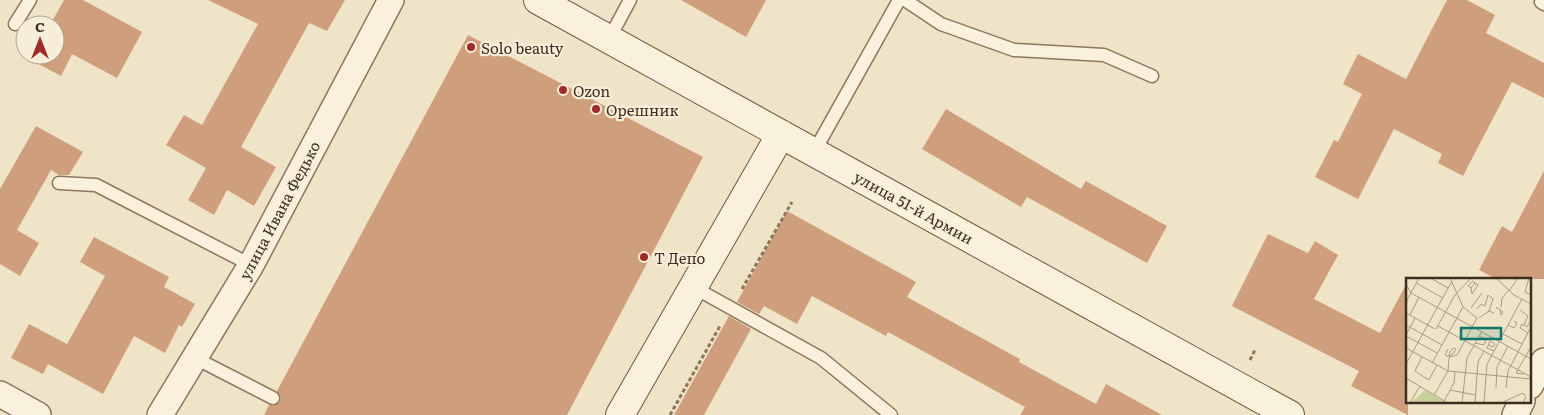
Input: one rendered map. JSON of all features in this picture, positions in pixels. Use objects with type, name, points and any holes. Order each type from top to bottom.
[{"type":"main road","name":"улица 51-й Армии","points":[[538,0],[1290,415]]},
{"type":"main road","points":[[620,415],[780,134]]},
{"type":"street","name":"улица Ивана Федько","points":[[160,415],[251,265],[391,0]]},
{"type":"street","points":[[1532,382],[1544,361]]},
{"type":"street","points":[[0,394],[38,415]]},
{"type":"street","points":[[1515,415],[1522,402]]},
{"type":"lane","points":[[21,15],[30,0]]},
{"type":"lane","points":[[609,39],[630,0]]},
{"type":"lane","points":[[814,152],[899,0]]},
{"type":"lane","points":[[905,0],[941,24],[1014,50],[1104,56],[1152,76]]},
{"type":"lane","points":[[59,183],[96,185],[251,265]]},
{"type":"lane","points":[[693,287],[821,358],[891,415]]},
{"type":"lane","points":[[195,358],[273,398]]},
{"type":"building","points":[[64,0],[83,0],[142,32],[117,78],[72,54],[61,76],[40,65],[65,65],[65,15],[56,15]]},
{"type":"building","points":[[208,0],[345,0],[327,31],[309,23],[241,147],[276,167],[254,206],[227,190],[214,215],[188,200],[206,168],[166,145],[184,115],[202,125],[258,24]]},
{"type":"building","points":[[681,0],[766,0],[746,37]]},
{"type":"building","points":[[1447,0],[1467,0],[1495,15],[1486,33],[1544,63],[1544,98],[1512,82],[1463,176],[1438,163],[1442,154],[1394,129],[1358,199],[1315,177],[1334,140],[1338,142],[1362,94],[1343,84],[1358,54],[1406,79]]},
{"type":"building","points":[[468,35],[703,157],[567,415],[264,415],[269,405],[274,406],[280,402],[281,397],[277,391]]},
{"type":"building","points":[[946,109],[1081,189],[1086,181],[1167,226],[1147,263],[1027,197],[1021,207],[922,149]]},
{"type":"building","points":[[36,126],[83,152],[69,175],[59,175],[51,170],[17,230],[39,243],[20,276],[0,264],[0,189]]},
{"type":"building","points":[[1544,171],[1544,279],[1494,278],[1479,270],[1502,226],[1512,232]]},
{"type":"building","points":[[787,211],[916,282],[907,297],[1020,359],[1019,362],[1096,404],[1106,384],[1162,415],[1020,415],[1025,407],[888,332],[886,336],[812,296],[797,324],[764,306],[759,314],[737,302]]},
{"type":"building","points":[[1268,234],[1308,253],[1315,241],[1338,255],[1314,299],[1380,333],[1406,285],[1406,402],[1408,402],[1408,415],[1351,386],[1359,371],[1232,306]]},
{"type":"building","points":[[94,237],[169,277],[164,287],[195,304],[182,327],[179,325],[165,353],[134,336],[103,394],[48,364],[43,374],[11,358],[29,324],[67,344],[105,276],[80,262]]},
{"type":"building","points":[[729,316],[751,329],[704,415],[674,415]]},
{"type":"place","name":"Solo beauty","points":[[471,47]]},
{"type":"place","name":"Ozon","points":[[563,90]]},
{"type":"place","name":"Орешник","points":[[596,109]]},
{"type":"place","name":"Т Депо","points":[[644,257]]}]
